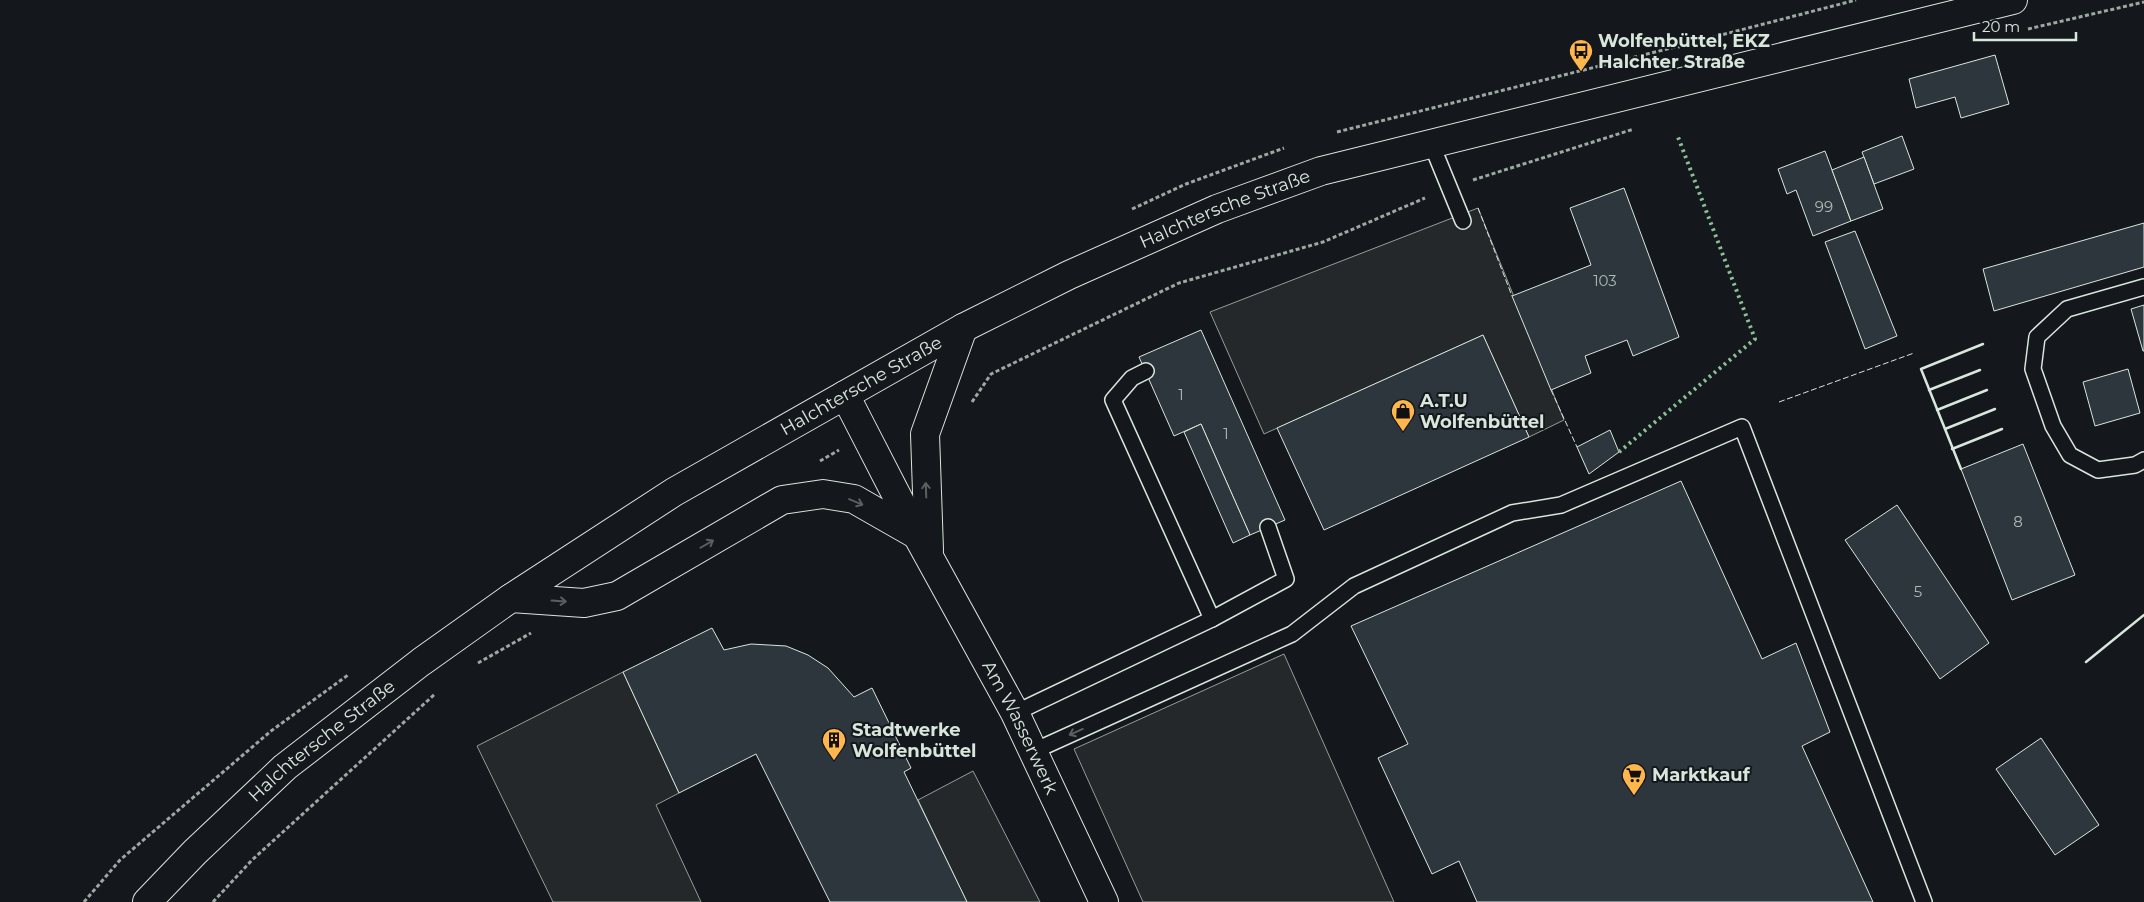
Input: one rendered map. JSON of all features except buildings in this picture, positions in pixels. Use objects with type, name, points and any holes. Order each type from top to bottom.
[{"type":"main road","name":"Halchtersche Straße","points":[[147,902],[195,852],[285,767],[421,662],[511,598],[674,492],[963,328],[1069,275],[1217,209],[1321,171],[2013,0]]},
{"type":"main road","name":"Am Wasserwerk","points":[[923,546],[925,434],[963,328]]},
{"type":"main road","name":"Am Wasserwerk","points":[[845,395],[923,546],[1015,713],[1104,902]]},
{"type":"main road","points":[[511,598],[584,603],[617,596],[782,500],[823,494],[854,499],[923,546]]},
{"type":"lane","points":[[1431,144],[1463,221]]},
{"type":"lane","points":[[2144,287],[2067,309],[2037,337],[2033,369],[2053,426],[2070,455],[2098,470],[2136,465],[2144,460]]},
{"type":"lane","points":[[1146,371],[1132,378],[1113,400],[1212,619]]},
{"type":"lane","points":[[1034,751],[1292,634],[1354,586],[1503,517],[1512,513],[1561,505],[1742,427],[1924,902]]},
{"type":"lane","points":[[1015,713],[1212,619],[1286,579],[1268,527]]},
{"type":"path","points":[[1679,46],[1856,0]]},
{"type":"shaded area","points":[[1478,208],[1564,420],[1529,437],[1483,335],[1264,434],[1210,312]]},
{"type":"shaded area","points":[[1284,654],[1394,902],[1143,902],[1074,749]]},
{"type":"shaded area","points":[[623,672],[679,793],[656,805],[701,902],[553,902],[477,746]]},
{"type":"shaded area","points":[[973,771],[1040,902],[967,902],[918,800]]},
{"type":"hedge","points":[[1619,452],[1755,339],[1678,137]]},
{"type":"fence","points":[[1478,208],[1512,296]]},
{"type":"fence","points":[[1779,402],[1914,353]]},
{"type":"fence","points":[[1551,390],[1577,447]]},
{"type":"wall","points":[[1961,469],[1921,369],[1983,344]]},
{"type":"wall","points":[[1929,390],[1980,370]]},
{"type":"wall","points":[[1937,410],[1987,390]]},
{"type":"wall","points":[[1945,429],[1995,409]]},
{"type":"wall","points":[[1952,449],[2002,429]]},
{"type":"wall","points":[[2086,662],[2144,615]]},
{"type":"place","name":"Wolfenbüttel, EKZ Halchter Straße","points":[[1581,72]]},
{"type":"place","name":"A.T.U Wolfenbüttel","points":[[1403,432]]},
{"type":"place","name":"Stadtwerke Wolfenbüttel","points":[[834,761]]},
{"type":"place","name":"Marktkauf","points":[[1634,796]]}]
